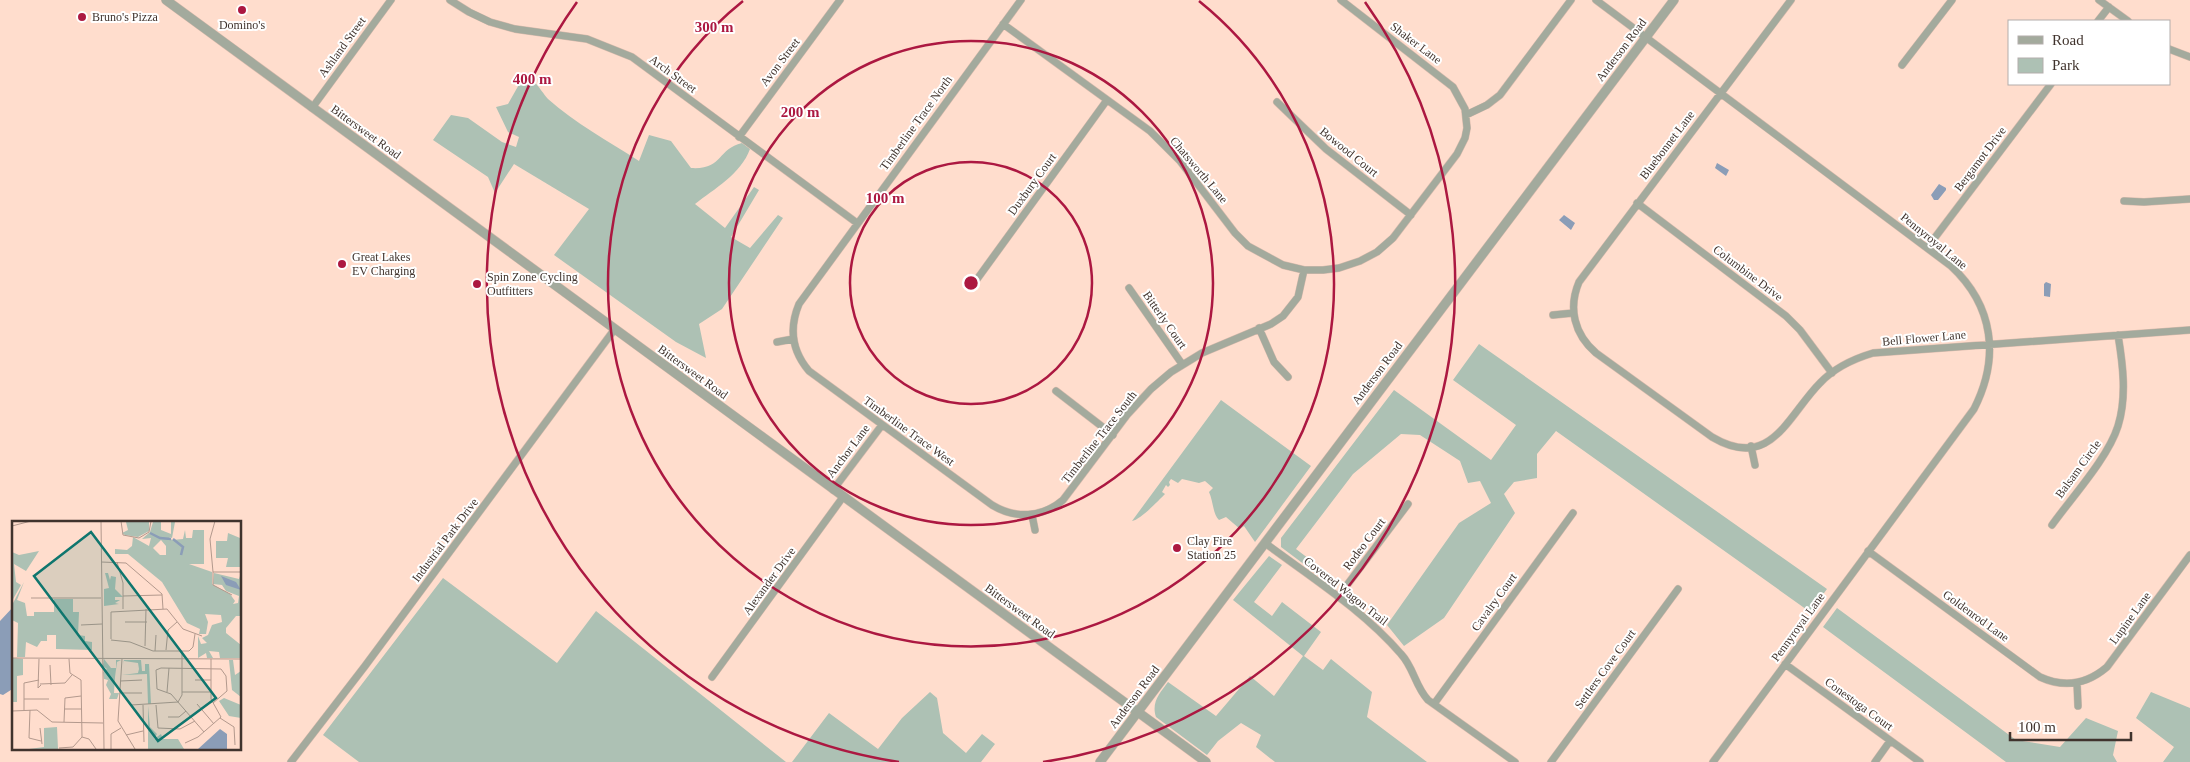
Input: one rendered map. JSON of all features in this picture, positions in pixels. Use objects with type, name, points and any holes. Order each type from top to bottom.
[{"type":"street","name":"Bittersweet Road","points":[[166,0],[1206,762]]},
{"type":"street","name":"Ashland Street","points":[[312,108],[391,0]]},
{"type":"street","name":"Arch Street","points":[[450,0],[490,22],[515,29],[587,39],[621,52],[662,78],[857,223]]},
{"type":"street","name":"Avon Street","points":[[738,136],[840,0]]},
{"type":"street","name":"Timberline Trace North","points":[[794,339],[794,321],[799,304],[1021,0]]},
{"type":"street","name":"Shaker Lane","points":[[1340,0],[1447,82],[1458,94],[1466,115]]},
{"type":"street","points":[[1304,270],[1339,268],[1369,257],[1393,238],[1462,146],[1467,128],[1466,115],[1487,105],[1500,94],[1571,0]]},
{"type":"street","name":"Pennyroyal Lane","points":[[1596,0],[1721,92],[1958,273],[1972,289],[1981,308],[1990,344],[1987,375],[1974,409],[1713,762]]},
{"type":"street","name":"Anderson Road","points":[[1100,762],[1674,0]]},
{"type":"street","name":"Bluebonnet Lane","points":[[1573,311],[1579,282],[1791,0]]},
{"type":"street","points":[[1902,65],[1952,0]]},
{"type":"street","points":[[2099,0],[2127,20]]},
{"type":"street","points":[[2099,20],[2109,7]]},
{"type":"street","name":"Chatsworth Lane","points":[[1003,24],[1166,146],[1189,172],[1235,233],[1248,246],[1270,260],[1304,270]]},
{"type":"street","points":[[2170,48],[2190,57]]},
{"type":"street","name":"Bergamot Drive","points":[[1927,248],[2050,85]]},
{"type":"street","name":"Duxbury Court","points":[[975,282],[1107,100]]},
{"type":"street","name":"Bowood Court","points":[[1277,102],[1326,149],[1411,215]]},
{"type":"street","points":[[2124,201],[2144,202],[2190,199]]},
{"type":"street","name":"Columbine Drive","points":[[1637,203],[1786,316],[1800,330],[1832,373]]},
{"type":"street","name":"Timberline Trace South","points":[[1032,515],[1049,510],[1063,500],[1151,389],[1182,364],[1222,343],[1277,320],[1292,308],[1301,292],[1304,270]]},
{"type":"street","name":"Bitterly Court","points":[[1129,288],[1182,364]]},
{"type":"street","points":[[1553,315],[1573,311]]},
{"type":"street","name":"Bell Flower Lane","points":[[1573,311],[1574,321],[1582,338],[1596,353],[1712,437],[1728,445],[1751,446],[1769,441],[1780,434],[1821,381],[1850,361],[1873,354],[2190,330]]},
{"type":"street","points":[[1259,328],[1274,362],[1288,377]]},
{"type":"street","name":"Industrial Park Drive","points":[[291,762],[365,666],[614,330]]},
{"type":"street","name":"Balsam Circle","points":[[2052,525],[2105,452],[2118,427],[2124,388],[2118,335]]},
{"type":"street","points":[[777,342],[794,339]]},
{"type":"street","name":"Timberline Trace West","points":[[794,339],[799,356],[809,371],[882,425],[998,508],[1019,515],[1032,515]]},
{"type":"street","points":[[1056,391],[1113,435]]},
{"type":"street","name":"Anchor Lane","points":[[833,490],[882,425]]},
{"type":"street","points":[[1751,446],[1755,466]]},
{"type":"street","name":"Alexander Drive","points":[[712,677],[844,497]]},
{"type":"street","name":"Rodeo Court","points":[[1338,598],[1408,504]]},
{"type":"street","name":"Cavalry Court","points":[[1434,704],[1573,513]]},
{"type":"street","points":[[1032,515],[1035,530]]},
{"type":"street","name":"Covered Wagon Trail","points":[[1266,543],[1372,623],[1401,654],[1411,668],[1419,689],[1434,704],[1515,762]]},
{"type":"street","name":"Goldenrod Lane","points":[[1868,551],[2040,676],[2060,683],[2077,683]]},
{"type":"street","name":"Lupine Lane","points":[[2077,683],[2093,677],[2107,667],[2190,555]]},
{"type":"street","name":"Settlers Cove Court","points":[[1551,762],[1678,589]]},
{"type":"street","name":"Conestoga Court","points":[[1785,664],[1920,762]]},
{"type":"street","points":[[2077,683],[2078,706]]},
{"type":"street","points":[[1875,762],[1890,741]]},
{"type":"green space","points":[[521,81],[533,81],[548,99],[569,116],[639,161],[649,135],[671,141],[691,168],[709,166],[715,163],[728,150],[742,143],[750,149],[746,158],[734,173],[695,204],[725,228],[754,187],[759,190],[731,237],[750,248],[778,215],[783,218],[722,309],[699,324],[706,358],[676,342],[554,255],[589,209],[514,164],[495,193],[488,177],[433,140],[451,115],[468,118],[502,142],[516,147],[519,137],[508,132],[496,107],[508,104]]},
{"type":"green space","points":[[1479,344],[1827,589],[1810,612],[1556,431],[1537,454],[1537,478],[1514,482],[1504,494],[1515,513],[1444,618],[1404,646],[1387,625],[1459,523],[1491,503],[1480,481],[1468,483],[1460,461],[1420,435],[1401,434],[1353,474],[1296,549],[1321,568],[1317,574],[1281,547],[1281,538],[1394,390],[1491,460],[1516,425],[1453,380]]},
{"type":"green space","points":[[1221,400],[1311,466],[1255,542],[1244,526],[1240,529],[1226,517],[1219,520],[1217,518],[1209,492],[1213,488],[1205,481],[1199,483],[1182,479],[1178,483],[1171,479],[1170,485],[1168,487],[1166,485],[1162,492],[1165,494],[1144,514],[1132,521]]},
{"type":"green space","points":[[1269,556],[1282,565],[1254,602],[1272,616],[1282,602],[1321,632],[1304,656],[1323,670],[1331,659],[1372,692],[1367,717],[1427,762],[1275,762],[1256,747],[1261,735],[1241,723],[1218,741],[1207,755],[1156,717],[1155,702],[1168,682],[1216,716],[1250,676],[1274,696],[1303,656],[1233,600]]},
{"type":"green space","points":[[443,578],[557,663],[596,611],[786,762],[359,762],[323,735]]},
{"type":"green space","points":[[1837,608],[2016,740],[2060,747],[2086,718],[2118,731],[2113,755],[2117,762],[2006,762],[1823,627]]},
{"type":"green space","points":[[930,692],[937,698],[943,733],[966,753],[982,734],[995,744],[981,762],[792,762],[829,713],[878,749],[902,718]]},
{"type":"green space","points":[[2151,692],[2190,708],[2190,762],[2163,762],[2174,747],[2136,718]]},
{"type":"water","points":[[1717,163],[1729,170],[1726,176],[1715,168]]},
{"type":"water","points":[[1939,184],[1946,188],[1946,190],[1938,200],[1934,200],[1931,195]]},
{"type":"water","points":[[1564,215],[1575,223],[1571,230],[1559,220]]},
{"type":"water","points":[[2046,282],[2051,284],[2050,297],[2044,296],[2044,284]]},
{"type":"water","points":[[12,608],[12,689],[3,695],[0,694],[0,621]]},
{"type":"place","name":"Domino's","points":[[242,10]]},
{"type":"place","name":"Bruno's Pizza","points":[[82,17]]},
{"type":"place","name":"Great Lakes EV Charging","points":[[342,264]]},
{"type":"place","name":"Spin Zone Cycling Outfitters","points":[[477,284]]},
{"type":"place","name":"Clay Fire Station 25","points":[[1177,548]]}]
